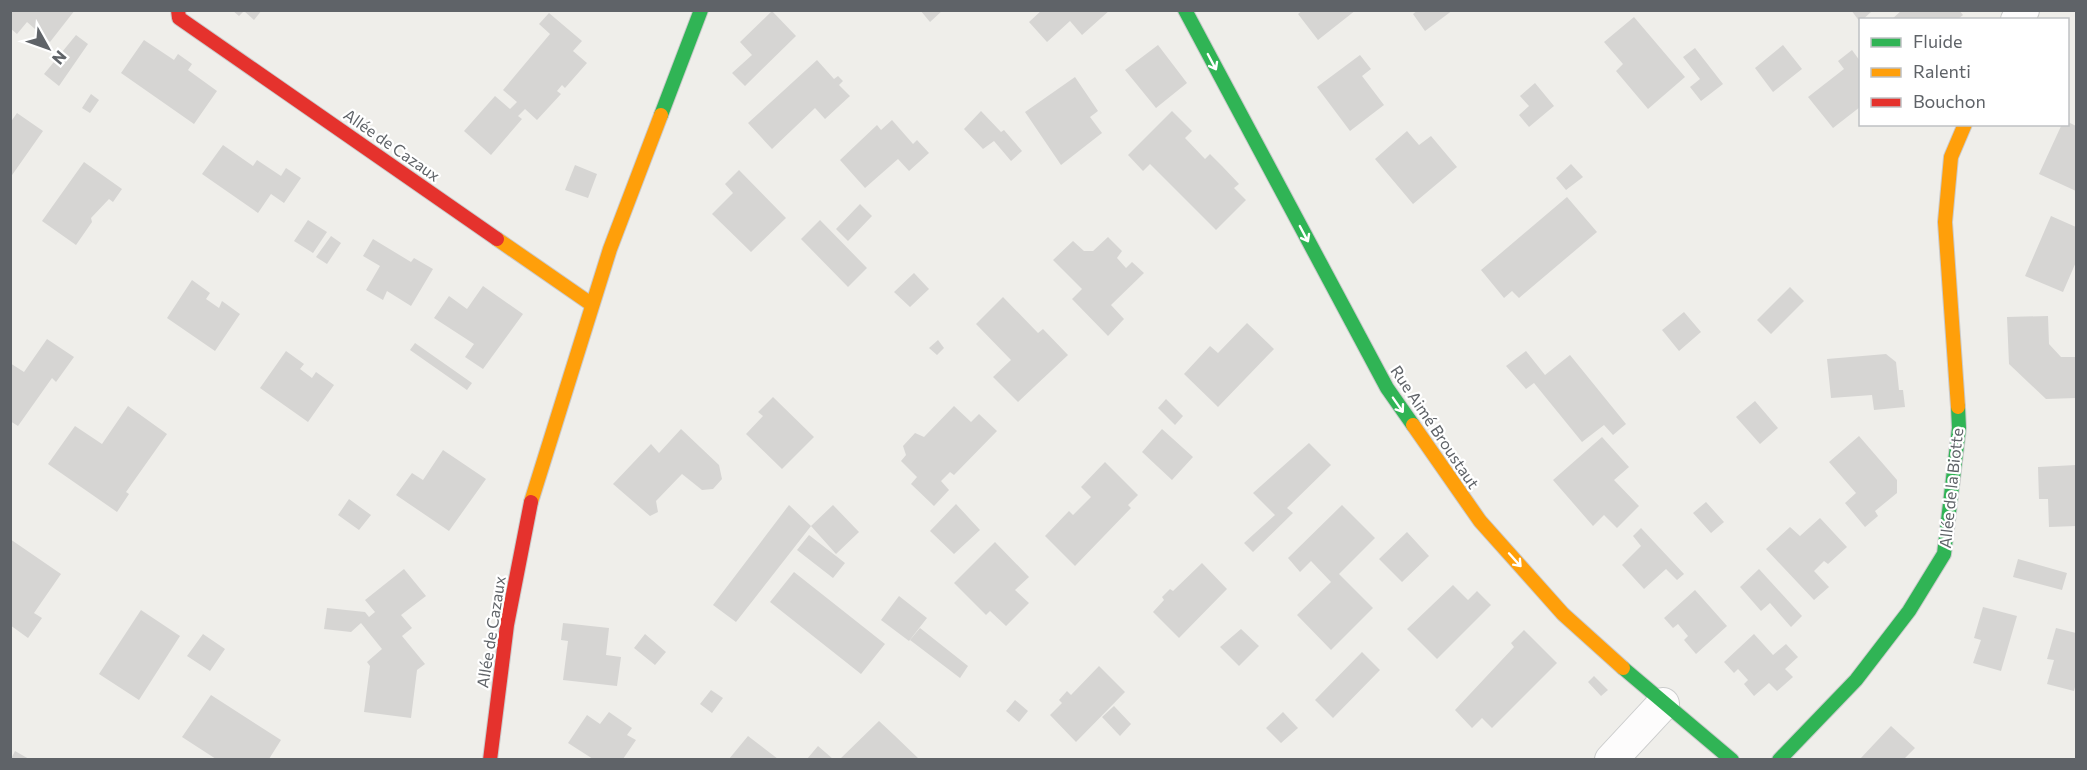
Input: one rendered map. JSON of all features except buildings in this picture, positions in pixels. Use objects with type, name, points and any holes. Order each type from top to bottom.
[{"type":"street","name":"Allée de Cazaux","points":[[178,10],[179,18],[591,304]]},
{"type":"street","name":"Allée de Cazaux","points":[[490,759],[507,625],[532,498],[610,249],[701,10]]},
{"type":"street","name":"Rue Aimé Broustaut","points":[[1185,10],[1387,388],[1480,521],[1563,614],[1663,704],[1732,759]]},
{"type":"street","name":"Allée de la Biotte","points":[[1779,759],[1856,680],[1909,611],[1944,554],[1959,428],[1945,222],[1951,157],[1964,126]]},
{"type":"street","points":[[1611,759],[1663,704]]},
{"type":"traffic: fast","points":[[661,115],[701,10]]},
{"type":"traffic: fast","points":[[1185,10],[1387,388],[1413,425]]},
{"type":"traffic: fast","points":[[1779,760],[1856,680],[1909,611],[1944,554],[1959,428],[1958,407]]},
{"type":"traffic: fast","points":[[1623,668],[1732,760]]},
{"type":"traffic: slow","points":[[531,502],[610,249],[661,115]]},
{"type":"traffic: slow","points":[[1958,407],[1945,222],[1951,157],[1964,126]]},
{"type":"traffic: slow","points":[[497,239],[591,304]]},
{"type":"traffic: slow","points":[[1413,425],[1480,521],[1563,614],[1623,668]]},
{"type":"traffic: jam","points":[[178,10],[179,18],[497,239]]},
{"type":"traffic: jam","points":[[490,760],[507,625],[531,502]]}]
